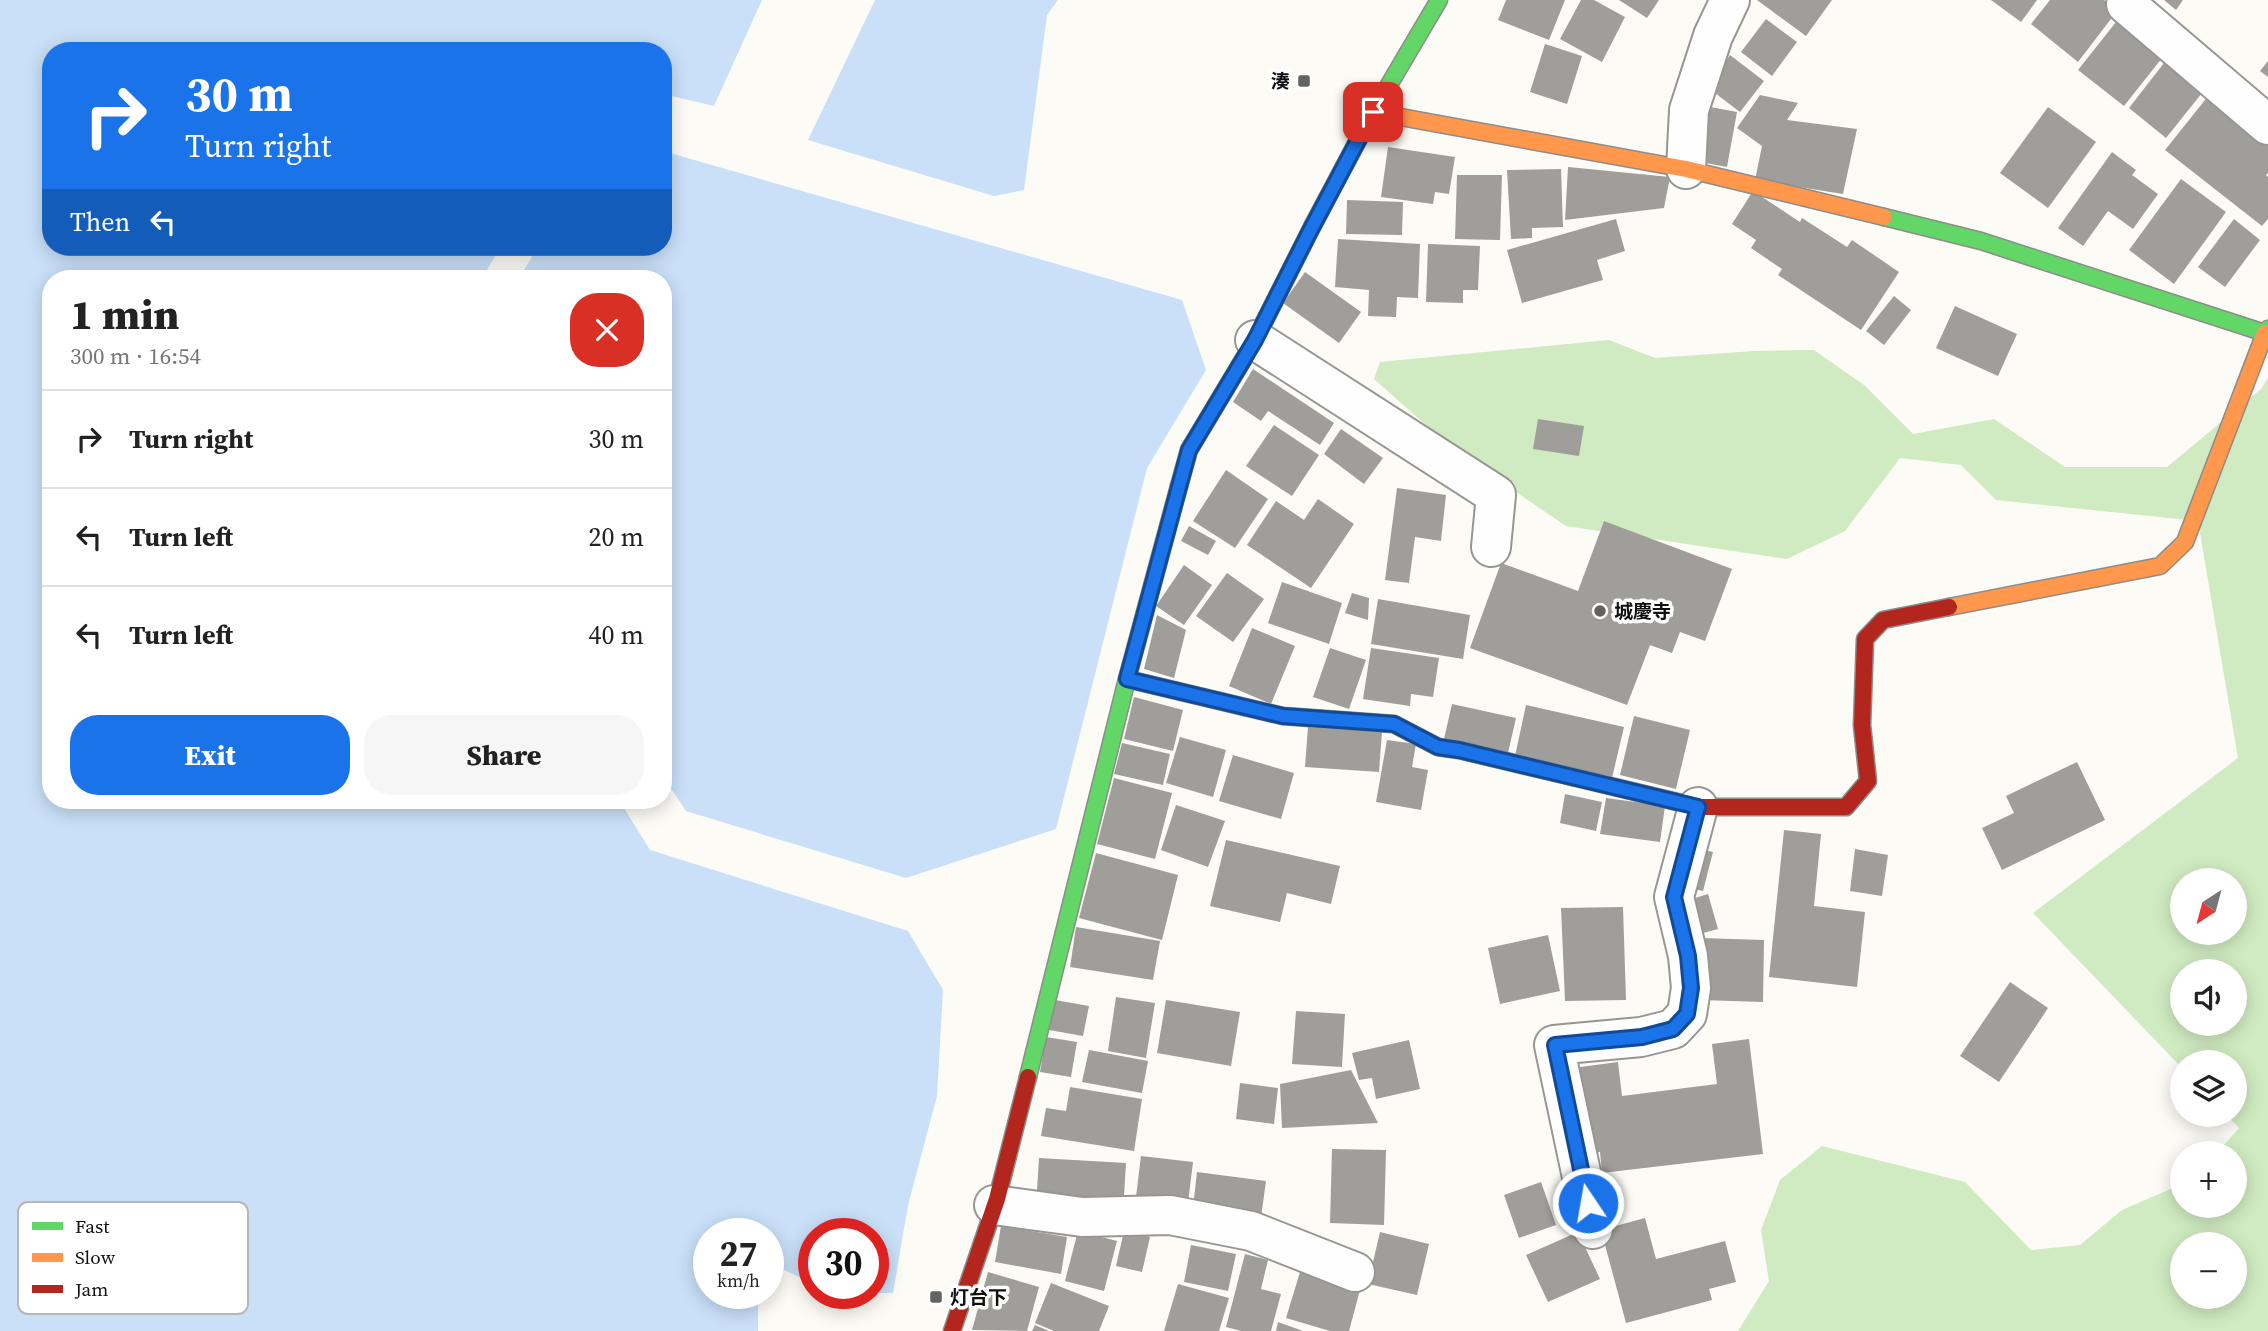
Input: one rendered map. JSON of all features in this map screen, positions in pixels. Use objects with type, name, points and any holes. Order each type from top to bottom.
[{"type":"street","points":[[952,1331],[994,1205],[1127,679],[1189,450],[1255,340],[1373,112],[1439,0]]},
{"type":"street","points":[[1686,169],[1689,110],[1713,36],[1730,0]]},
{"type":"street","points":[[2126,4],[2268,125]]},
{"type":"street","points":[[1127,679],[1283,716],[1394,724],[1438,747],[1698,807],[1728,810],[1752,807],[1846,807],[1868,781],[1862,725],[1865,639],[1883,620],[2160,566],[2185,542],[2267,331],[1980,241],[1686,169],[1373,112]]},
{"type":"street","points":[[1255,340],[1496,495],[1491,547]]},
{"type":"street","points":[[1593,1229],[1555,1045],[1642,1037],[1673,1029],[1687,1014],[1691,988],[1689,967],[1674,897],[1698,807]]},
{"type":"street","points":[[994,1205],[1082,1217],[1171,1215],[1251,1231],[1355,1272]]},
{"type":"green space","points":[[1609,340],[1655,358],[1814,350],[1864,385],[1913,434],[1994,419],[2065,467],[2167,467],[2261,389],[2268,378],[2268,1331],[1738,1331],[1769,1281],[1761,1230],[1780,1180],[1822,1146],[1965,1182],[2031,1250],[2080,1245],[2122,1210],[2170,1189],[2170,1218],[2247,1218],[2247,1141],[2228,1141],[2238,1127],[2247,1127],[2247,1050],[2170,1050],[2170,1056],[2033,913],[2238,758],[2198,521],[1996,500],[1961,465],[1900,458],[1845,531],[1787,559],[1566,526],[1453,449],[1374,379],[1380,362]]},
{"type":"water","points":[[0,0],[762,0],[714,106],[672,96],[672,42],[42,42],[42,256],[495,256],[487,270],[42,270],[42,809],[625,809],[650,850],[908,931],[943,990],[937,1096],[908,1205],[893,1293],[889,1293],[889,1218],[798,1218],[798,1277],[784,1270],[784,1218],[693,1218],[693,1309],[758,1309],[758,1331],[0,1331]]},
{"type":"water","points":[[875,0],[1058,0],[1047,15],[1024,190],[994,196],[808,140]]},
{"type":"water","points":[[672,154],[1182,300],[1206,370],[1147,468],[1056,829],[906,878],[686,811],[672,790],[672,270],[524,270],[532,256],[672,256]]},
{"type":"building","points":[[1506,0],[1565,0],[1549,40],[1498,20]]},
{"type":"building","points":[[1581,0],[1594,0],[1625,17],[1602,62],[1560,39]]},
{"type":"building","points":[[1619,0],[1659,0],[1647,18]]},
{"type":"building","points":[[1757,0],[1832,0],[1806,36]]},
{"type":"building","points":[[1991,0],[2037,0],[2021,22]]},
{"type":"building","points":[[2050,0],[2104,0],[2117,11],[2078,62],[2031,24]]},
{"type":"building","points":[[2164,0],[2183,0],[2176,10]]},
{"type":"building","points":[[2120,17],[2166,53],[2124,106],[2078,70]]},
{"type":"building","points":[[1766,19],[1797,42],[1772,76],[1741,52]]},
{"type":"building","points":[[1545,44],[1582,56],[1567,104],[1530,92]]},
{"type":"building","points":[[1730,55],[1764,81],[1740,112],[1707,87]]},
{"type":"building","points":[[2268,61],[2268,77],[2260,71]]},
{"type":"building","points":[[2164,63],[2202,93],[2166,138],[2129,108]]},
{"type":"building","points":[[1760,95],[1798,103],[1787,120],[1857,129],[1843,194],[1755,180],[1762,146],[1737,128]]},
{"type":"building","points":[[2209,95],[2268,142],[2268,219],[2262,226],[2165,150]]},
{"type":"building","points":[[1705,106],[1737,112],[1727,167],[1695,161]]},
{"type":"building","points":[[2048,107],[2096,142],[2048,208],[2000,173]]},
{"type":"building","points":[[1388,147],[1455,157],[1449,194],[1435,192],[1433,204],[1381,197]]},
{"type":"building","points":[[2112,152],[2136,170],[2132,175],[2158,194],[2133,229],[2108,211],[2083,246],[2058,228]]},
{"type":"building","points":[[1568,167],[1670,177],[1664,208],[1565,220]]},
{"type":"building","points":[[1561,169],[1563,227],[1532,228],[1532,238],[1511,239],[1507,170]]},
{"type":"building","points":[[1457,175],[1502,175],[1500,240],[1455,239]]},
{"type":"building","points":[[2181,179],[2226,212],[2174,284],[2129,250]]},
{"type":"building","points":[[1753,191],[1800,222],[1802,218],[1847,247],[1852,240],[1899,272],[1861,330],[1778,275],[1782,269],[1751,248],[1756,240],[1732,224]]},
{"type":"building","points":[[1347,200],[1403,202],[1402,235],[1346,234]]},
{"type":"building","points":[[1616,219],[1625,251],[1597,260],[1603,280],[1522,303],[1507,250]]},
{"type":"building","points":[[2234,219],[2260,240],[2225,287],[2198,267]]},
{"type":"building","points":[[1338,239],[1420,244],[1418,298],[1397,297],[1396,317],[1368,316],[1369,290],[1335,287]]},
{"type":"building","points":[[1428,244],[1480,246],[1478,290],[1463,290],[1463,303],[1426,302]]},
{"type":"building","points":[[1305,272],[1361,312],[1339,343],[1283,303]]},
{"type":"building","points":[[1894,296],[1911,310],[1884,345],[1866,331]]},
{"type":"building","points":[[1955,306],[2017,334],[1998,376],[1936,348]]},
{"type":"building","points":[[1253,369],[1334,423],[1320,445],[1268,411],[1261,421],[1233,402]]},
{"type":"building","points":[[1538,419],[1584,426],[1579,456],[1533,449]]},
{"type":"building","points":[[1274,425],[1319,455],[1292,496],[1246,466]]},
{"type":"building","points":[[1341,429],[1383,458],[1364,484],[1324,454]]},
{"type":"building","points":[[1226,470],[1268,499],[1235,548],[1193,521]]},
{"type":"building","points":[[1397,488],[1446,495],[1441,541],[1415,537],[1409,583],[1385,580]]},
{"type":"building","points":[[1318,499],[1354,524],[1311,588],[1247,545],[1276,501],[1304,520]]},
{"type":"building","name":"城慶寺","points":[[1604,521],[1732,569],[1705,641],[1680,632],[1672,653],[1650,645],[1627,705],[1470,648],[1501,563],[1578,591]]},
{"type":"building","points":[[1189,526],[1216,541],[1208,555],[1181,541]]},
{"type":"building","points":[[1184,565],[1212,585],[1184,625],[1156,606]]},
{"type":"building","points":[[1227,573],[1264,599],[1233,642],[1196,616]]},
{"type":"building","points":[[1282,582],[1342,603],[1329,644],[1268,623]]},
{"type":"building","points":[[1352,593],[1369,598],[1368,620],[1345,613]]},
{"type":"building","points":[[1378,599],[1470,615],[1463,659],[1371,644]]},
{"type":"building","points":[[1157,615],[1186,630],[1174,678],[1144,669]]},
{"type":"building","points":[[1252,628],[1295,646],[1271,704],[1229,686]]},
{"type":"building","points":[[1330,648],[1366,660],[1349,709],[1313,697]]},
{"type":"building","points":[[1371,648],[1439,658],[1433,697],[1411,694],[1410,706],[1363,699]]},
{"type":"building","points":[[1134,697],[1183,710],[1173,751],[1124,739]]},
{"type":"building","points":[[1452,704],[1516,718],[1508,753],[1444,739]]},
{"type":"building","points":[[1526,705],[1624,727],[1612,778],[1515,756]]},
{"type":"building","points":[[1634,716],[1690,730],[1676,789],[1620,775]]},
{"type":"building","points":[[1308,727],[1382,732],[1379,772],[1305,767]]},
{"type":"building","points":[[1180,737],[1226,750],[1213,797],[1166,783]]},
{"type":"building","points":[[1387,740],[1416,744],[1412,767],[1428,770],[1421,810],[1376,802]]},
{"type":"building","points":[[1122,743],[1170,754],[1163,785],[1114,774]]},
{"type":"building","points":[[1233,755],[1294,773],[1281,819],[1219,801]]},
{"type":"building","points":[[2077,762],[2105,820],[2002,870],[1982,828],[2014,813],[2006,796]]},
{"type":"building","points":[[1114,778],[1172,793],[1155,859],[1097,844]]},
{"type":"building","points":[[1565,794],[1602,802],[1596,831],[1560,823]]},
{"type":"building","points":[[1606,798],[1665,806],[1660,842],[1600,834]]},
{"type":"building","points":[[1176,805],[1225,821],[1208,867],[1161,850]]},
{"type":"building","points":[[1784,830],[1821,834],[1814,906],[1865,912],[1857,987],[1769,977]]},
{"type":"building","points":[[1226,840],[1340,866],[1331,904],[1287,893],[1280,922],[1210,906]]},
{"type":"building","points":[[1691,847],[1713,852],[1703,891],[1682,886]]},
{"type":"building","points":[[1855,849],[1888,855],[1882,896],[1850,891]]},
{"type":"building","points":[[1096,853],[1178,875],[1162,940],[1079,918]]},
{"type":"building","points":[[1708,894],[1718,929],[1692,936],[1682,902]]},
{"type":"building","points":[[1623,907],[1626,1000],[1565,1001],[1561,908]]},
{"type":"building","points":[[1076,927],[1160,941],[1153,980],[1070,967]]},
{"type":"building","points":[[1548,935],[1560,991],[1500,1004],[1488,948]]},
{"type":"building","points":[[1701,938],[1764,940],[1763,1002],[1700,1000]]},
{"type":"building","points":[[2010,982],[2048,1008],[1999,1082],[1960,1056]]},
{"type":"building","points":[[1116,997],[1155,1003],[1146,1058],[1108,1051]]},
{"type":"building","points":[[1055,1000],[1089,1006],[1083,1036],[1049,1030]]},
{"type":"building","points":[[1166,1000],[1240,1012],[1231,1066],[1157,1053]]},
{"type":"building","points":[[1296,1011],[1345,1014],[1342,1067],[1292,1064]]},
{"type":"building","points":[[1046,1037],[1077,1042],[1071,1077],[1040,1072]]},
{"type":"building","points":[[1749,1039],[1763,1154],[1602,1173],[1600,1152],[1583,1154],[1573,1068],[1618,1062],[1622,1096],[1717,1084],[1712,1044]]},
{"type":"building","points":[[1409,1040],[1420,1089],[1376,1099],[1372,1078],[1359,1080],[1352,1053]]},
{"type":"building","points":[[1089,1050],[1148,1061],[1142,1093],[1082,1082]]},
{"type":"building","points":[[1351,1070],[1378,1123],[1282,1128],[1280,1084]]},
{"type":"building","points":[[1240,1083],[1278,1088],[1274,1124],[1236,1119]]},
{"type":"building","points":[[1070,1087],[1142,1099],[1134,1151],[1041,1136],[1046,1108],[1066,1111]]},
{"type":"building","points":[[1332,1149],[1386,1150],[1384,1225],[1330,1223]]},
{"type":"building","points":[[1141,1156],[1193,1162],[1187,1211],[1135,1205]]},
{"type":"building","points":[[1039,1158],[1126,1163],[1123,1212],[1036,1207]]},
{"type":"building","points":[[1197,1172],[1266,1181],[1260,1225],[1192,1216]]},
{"type":"building","points":[[1541,1182],[1556,1225],[1519,1238],[1504,1195]]},
{"type":"building","points":[[1645,1218],[1656,1259],[1725,1241],[1736,1282],[1709,1289],[1712,1300],[1626,1323],[1601,1230]]},
{"type":"building","points":[[1001,1226],[1067,1237],[1061,1274],[995,1262]]},
{"type":"building","points":[[1078,1231],[1117,1241],[1104,1291],[1065,1281]]},
{"type":"building","points":[[1124,1231],[1150,1237],[1142,1272],[1116,1266]]},
{"type":"building","points":[[1380,1232],[1429,1244],[1417,1295],[1368,1284]]},
{"type":"building","points":[[1578,1232],[1600,1279],[1548,1302],[1526,1255]]},
{"type":"building","points":[[1191,1245],[1236,1254],[1228,1291],[1184,1282]]},
{"type":"building","points":[[1245,1254],[1268,1260],[1261,1289],[1281,1294],[1271,1331],[1241,1331],[1226,1327]]},
{"type":"building","points":[[988,1272],[1039,1287],[1027,1331],[972,1330]]},
{"type":"building","points":[[1300,1272],[1360,1290],[1349,1331],[1330,1331],[1286,1318]]},
{"type":"building","points":[[1051,1283],[1109,1306],[1099,1331],[1054,1331],[1035,1323]]},
{"type":"building","points":[[1178,1284],[1229,1298],[1219,1331],[1164,1331]]},
{"type":"building","points":[[1278,1322],[1303,1331],[1276,1331]]},
{"type":"building","points":[[1035,1325],[1049,1331],[1032,1331]]},
{"type":"traffic: fast","points":[[1313,225],[1373,112],[1439,0]]},
{"type":"traffic: fast","points":[[1884,217],[1981,241],[2265,333],[2268,329]]},
{"type":"traffic: fast","points":[[1028,1077],[1127,679],[1179,486]]},
{"type":"traffic: fast","points":[[1127,679],[1283,716],[1394,724],[1438,747],[1573,777]]},
{"type":"traffic: slow","points":[[1373,112],[1686,169],[1884,217]]},
{"type":"traffic: slow","points":[[1949,607],[2160,566],[2185,542],[2265,333]]},
{"type":"traffic: jam","points":[[1179,486],[1189,450],[1255,340],[1313,225]]},
{"type":"traffic: jam","points":[[1573,777],[1698,807],[1846,807],[1868,781],[1862,725],[1865,639],[1883,620],[1949,607]]},
{"type":"traffic: jam","points":[[952,1331],[997,1199],[1028,1077]]},
{"type":"place","name":"湊","points":[[1304,81]]},
{"type":"place","name":"城慶寺","points":[[1600,611]]},
{"type":"place","name":"灯台下","points":[[936,1297]]},
{"type":"route","points":[[1373,112],[1255,340],[1189,450],[1127,679],[1283,716],[1394,724],[1438,747],[1698,807],[1674,897],[1688,956],[1691,988],[1687,1014],[1673,1029],[1642,1037],[1555,1045],[1588,1203]]}]
